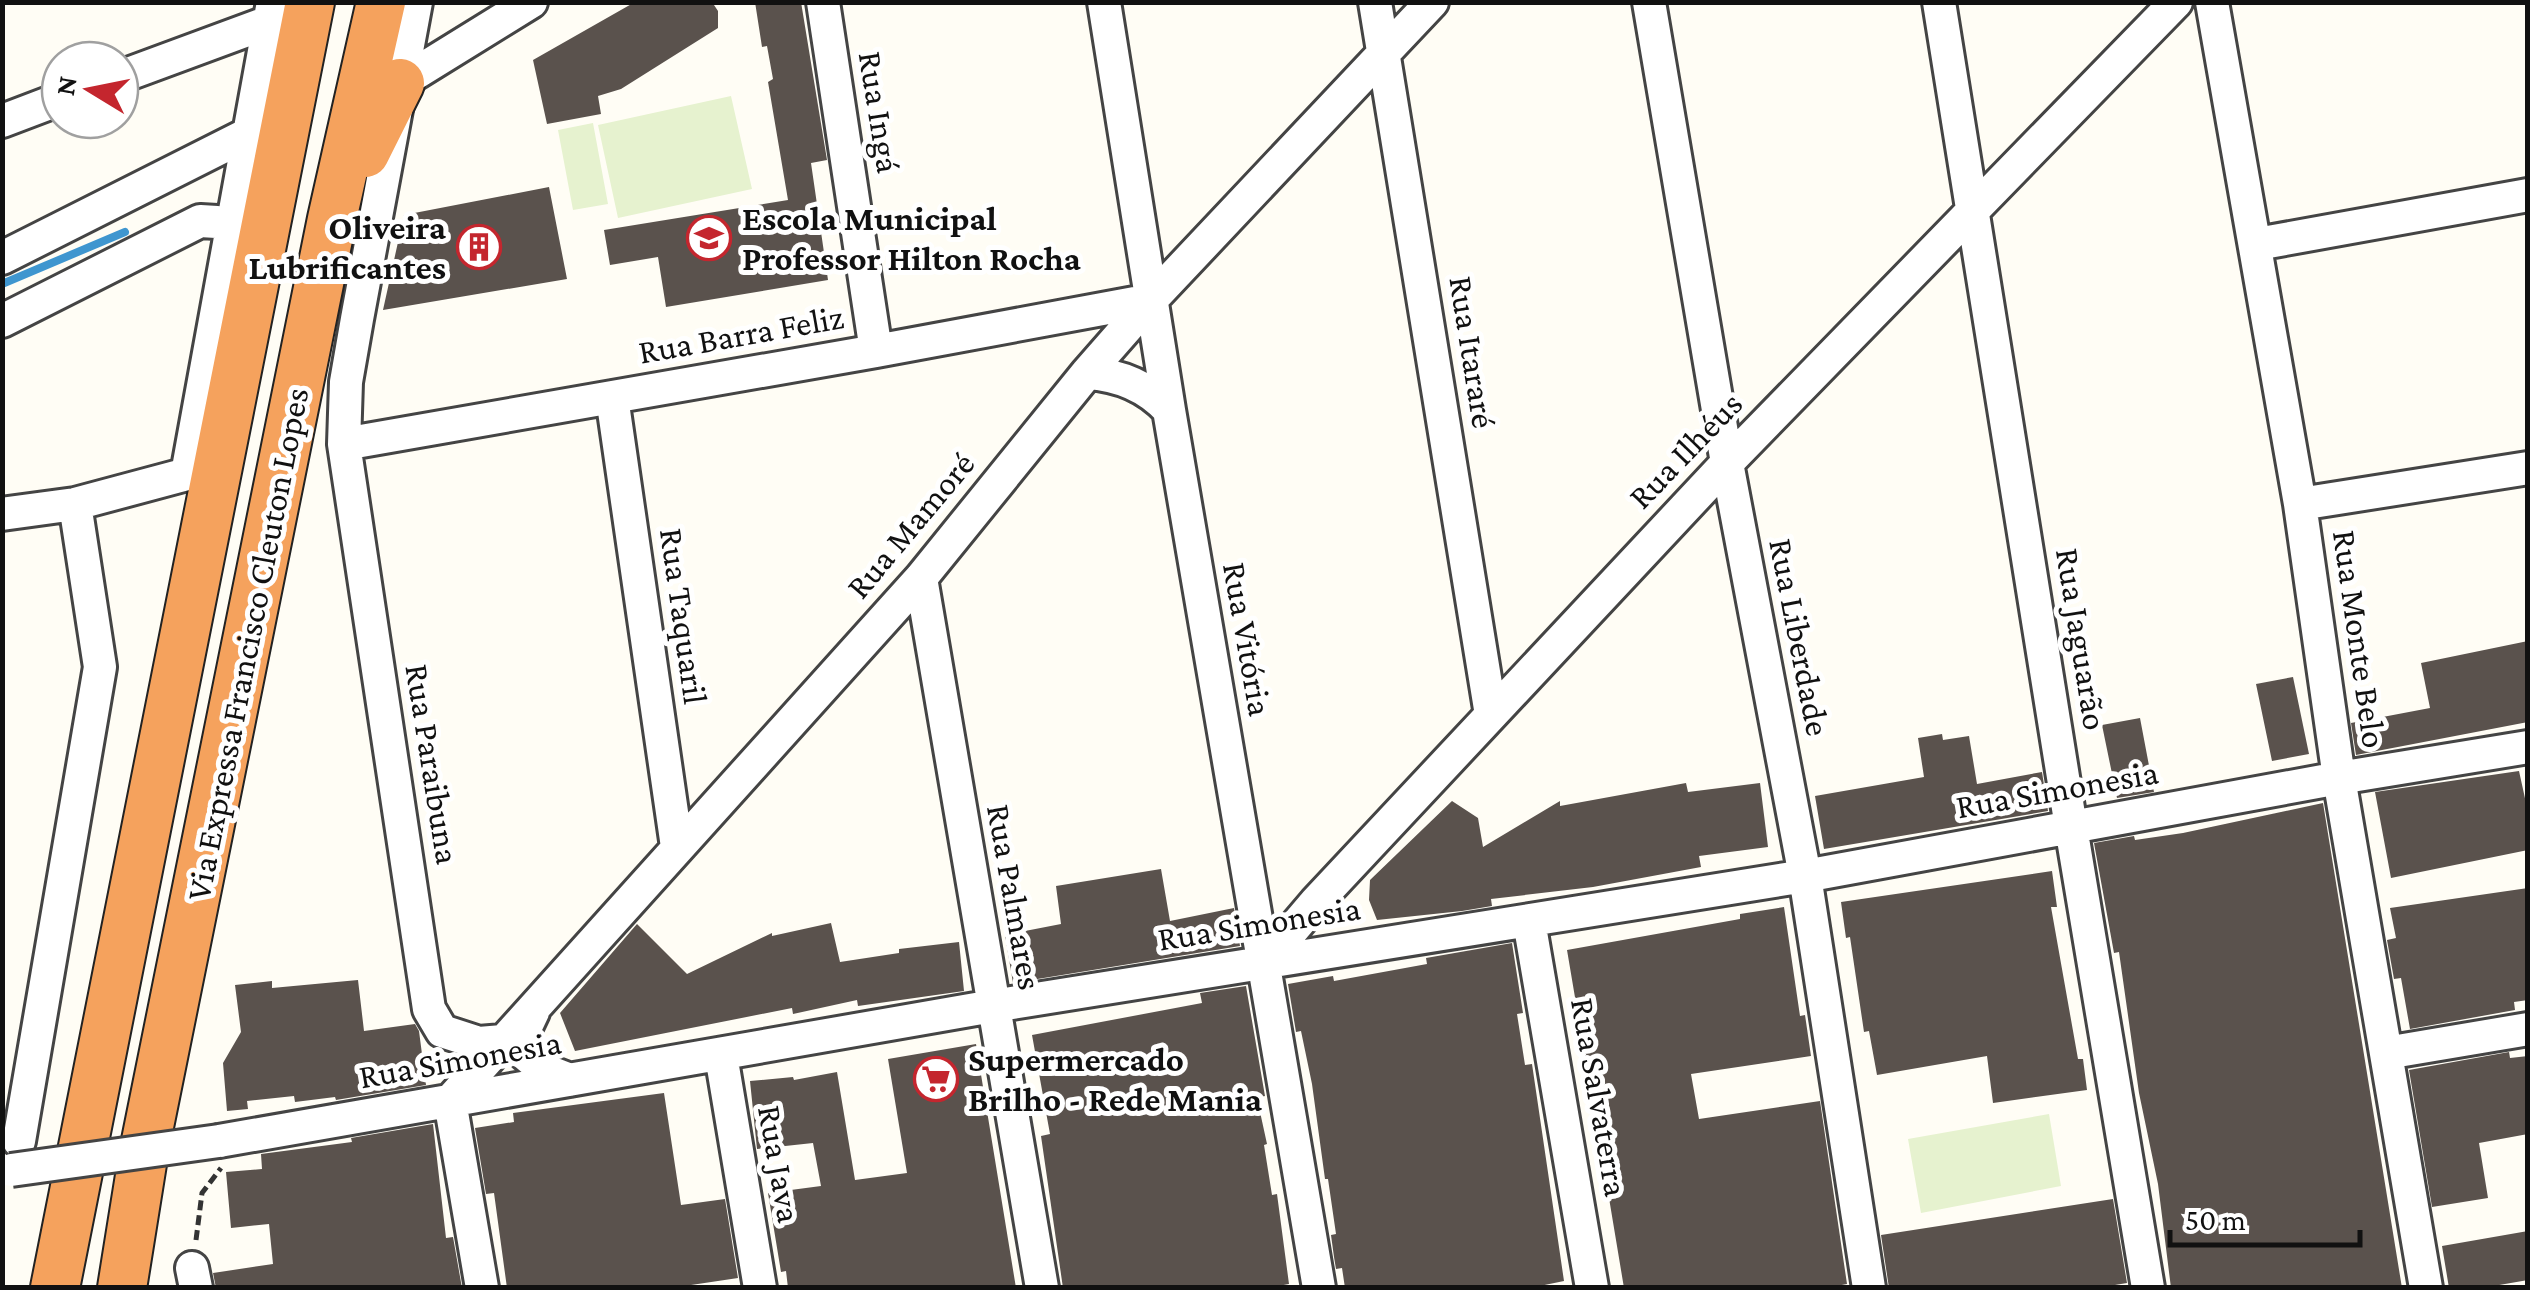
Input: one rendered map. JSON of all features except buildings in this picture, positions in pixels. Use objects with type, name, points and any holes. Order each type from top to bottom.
[{"type":"highway","name":"Via Expressa Francisco Cleuton Lopes","points":[[122,1288],[148,1131],[332,219],[381,2]]},
{"type":"highway","name":"Via Expressa Francisco Cleuton Lopes","points":[[55,1288],[294,82],[284,9]]},
{"type":"highway","points":[[332,219],[400,83]]},
{"type":"street","name":"Rua Paraibuna","points":[[416,2],[346,382],[344,444],[429,1009],[442,1031],[479,1043],[504,1042]]},
{"type":"street","points":[[400,83],[531,2]]},
{"type":"street","name":"Rua Ingá","points":[[824,2],[876,351]]},
{"type":"street","name":"Rua Vitória","points":[[1104,2],[1169,410],[1320,1288]]},
{"type":"street","name":"Rua Itararé","points":[[1375,2],[1491,715]]},
{"type":"street","name":"Rua Mamoré","points":[[450,1101],[921,578],[1151,300],[1432,2]]},
{"type":"street","name":"Rua Liberdade","points":[[1649,2],[1726,463],[1805,876],[1869,1288]]},
{"type":"street","name":"Rua Jaguarão","points":[[1939,2],[2148,1288]]},
{"type":"street","name":"Rua Ilhéus","points":[[1264,962],[1318,939],[1316,902],[1726,463],[2176,2]]},
{"type":"street","name":"Rua Monte Belo","points":[[2212,2],[2257,244],[2300,504],[2339,778],[2426,1288]]},
{"type":"street","points":[[140,69],[284,9]]},
{"type":"street","points":[[2,514],[75,504],[187,474],[248,134],[284,9]]},
{"type":"street","points":[[2,121],[40,107]]},
{"type":"street","points":[[2,258],[248,134]]},
{"type":"street","points":[[2257,244],[2528,194]]},
{"type":"street","points":[[2,321],[200,221],[231,228]]},
{"type":"street","name":"Rua Barra Feliz","points":[[344,444],[1151,300]]},
{"type":"street","points":[[1087,373],[1109,374],[1134,383],[1155,395],[1169,410]]},
{"type":"street","name":"Rua Taquaril","points":[[612,397],[677,847]]},
{"type":"street","points":[[2300,504],[2528,468]]},
{"type":"street","points":[[11,1161],[100,667],[75,504]]},
{"type":"street","name":"Rua Palmares","points":[[921,578],[1042,1288]]},
{"type":"street","name":"Rua Simonesia","points":[[11,1161],[222,1141],[1264,962],[1318,939],[1529,921],[2528,748]]},
{"type":"street","points":[[1251,894],[1268,913],[1318,939]]},
{"type":"street","name":"Rua Salvaterra","points":[[1529,921],[1592,1288]]},
{"type":"street","points":[[537,1004],[524,1030],[525,1054],[544,1070],[570,1080]]},
{"type":"street","points":[[2386,1053],[2528,1029]]},
{"type":"street","name":"Rua Java","points":[[721,1055],[760,1288]]},
{"type":"street","points":[[450,1101],[482,1288]]},
{"type":"path","points":[[194,1278],[202,1193],[220,1170],[222,1141]]},
{"type":"green space","points":[[731,96],[752,189],[618,218],[598,125]]},
{"type":"green space","points":[[593,123],[608,204],[573,210],[558,130]]},
{"type":"green space","points":[[2049,1114],[2061,1186],[1921,1213],[1908,1139]]},
{"type":"waterway","points":[[2,284],[125,232]]},
{"type":"place","name":"Escola Municipal Professor Hilton Rocha","points":[[709,238]]},
{"type":"place","name":"Oliveira Lubrificantes","points":[[479,247]]},
{"type":"place","name":"Supermercado Brilho - Rede Mania","points":[[936,1079]]}]
